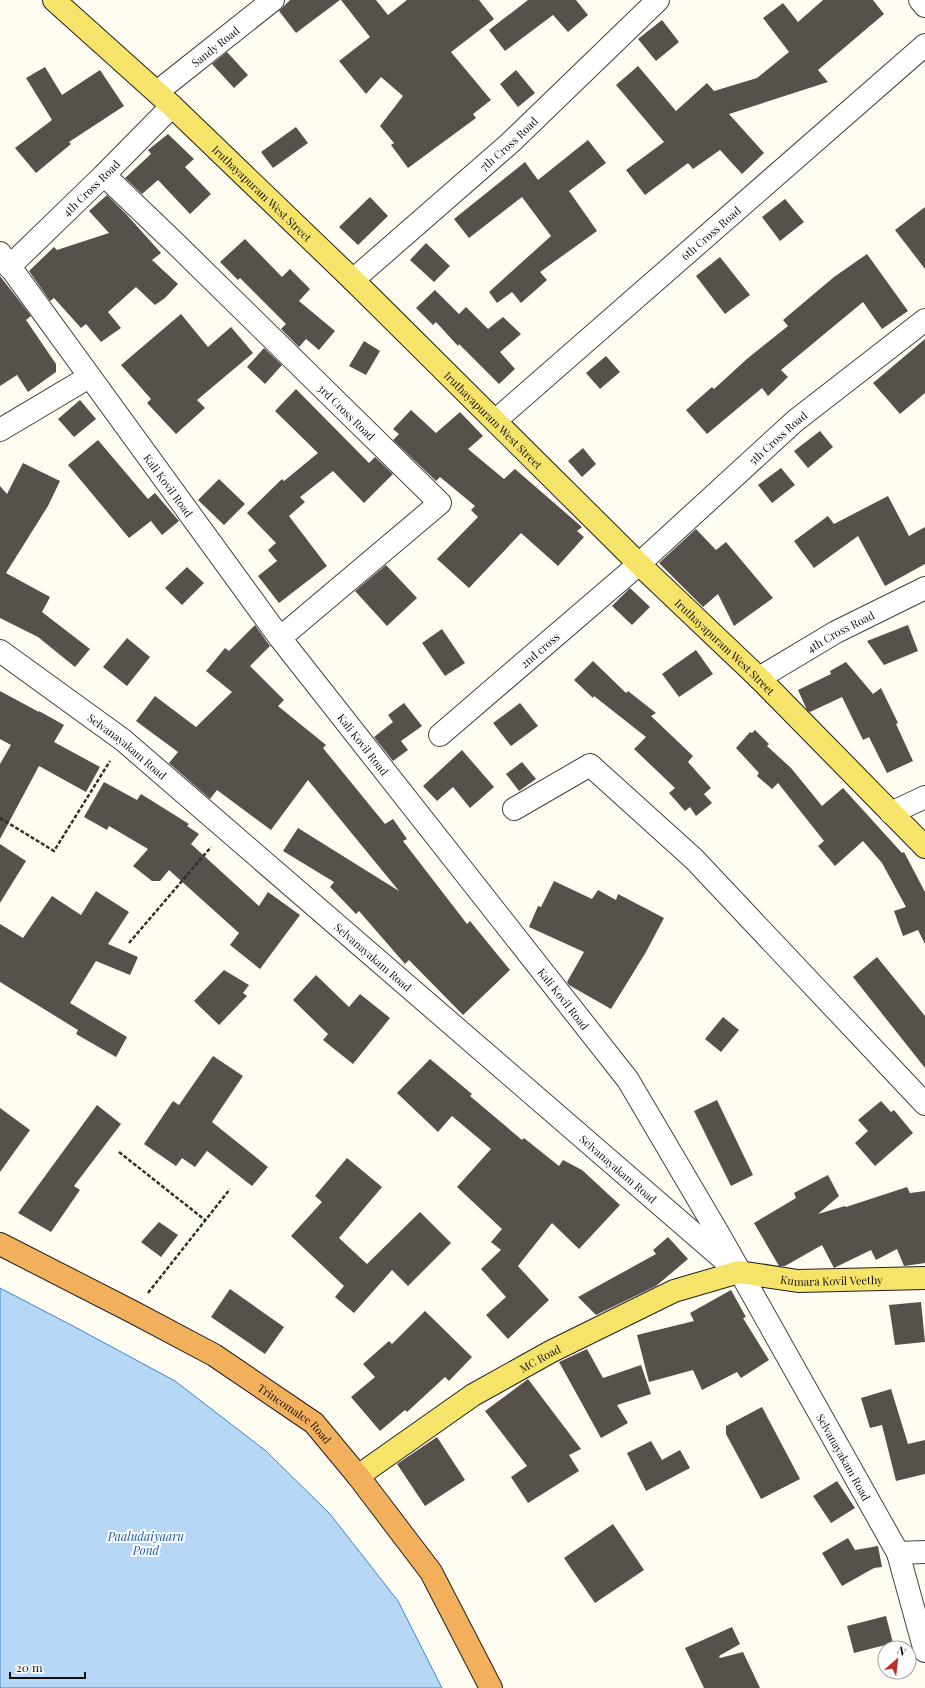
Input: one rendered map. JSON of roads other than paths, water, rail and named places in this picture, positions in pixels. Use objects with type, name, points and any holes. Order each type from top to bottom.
[{"type":"highway","name":"Trincomalee Road","points":[[0,1244],[214,1355],[314,1423],[358,1476],[431,1572],[491,1688]]},
{"type":"main road","name":"Iruthayapuram West Street","points":[[58,1],[164,99],[353,280],[639,564],[759,678],[925,847]]},
{"type":"main road","name":"Kumara Kovil Veethy","points":[[739,1272],[798,1282],[925,1278]]},
{"type":"main road","name":"MC Road","points":[[358,1476],[473,1394],[552,1351],[674,1291],[739,1272]]},
{"type":"street","name":"Sandy Road","points":[[164,99],[273,0]]},
{"type":"street","name":"7th Cross Road","points":[[353,280],[510,143],[658,0]]},
{"type":"street","points":[[920,0],[925,6]]},
{"type":"street","name":"6th Cross Road","points":[[495,421],[925,45]]},
{"type":"street","name":"4th Cross Road","points":[[4,260],[104,175],[164,99]]},
{"type":"street","name":"3rd Cross Road","points":[[104,175],[440,503],[280,638]]},
{"type":"street","name":"Kali Kovil Road","points":[[4,260],[280,638],[628,1080],[721,1238]]},
{"type":"street","name":"5th Cross Road","points":[[639,564],[796,421],[925,320]]},
{"type":"street","points":[[0,430],[89,377]]},
{"type":"street","name":"2nd cross","points":[[440,735],[639,564]]},
{"type":"street","name":"4th Cross Road","points":[[759,678],[836,632],[925,588]]},
{"type":"street","name":"Selvanayakam Road","points":[[0,651],[123,740],[225,830],[739,1272]]},
{"type":"street","points":[[514,809],[590,765],[694,859],[925,1104]]},
{"type":"street","points":[[891,813],[925,797]]},
{"type":"street","name":"Selvanayakam Road","points":[[721,1238],[898,1553],[925,1651]]},
{"type":"street","points":[[898,1553],[925,1552]]},
{"type":"water","name":"Paaludaiyaaru Pond","points":[[0,1288],[175,1381],[266,1451],[330,1514],[398,1601],[442,1688],[0,1688]]}]
